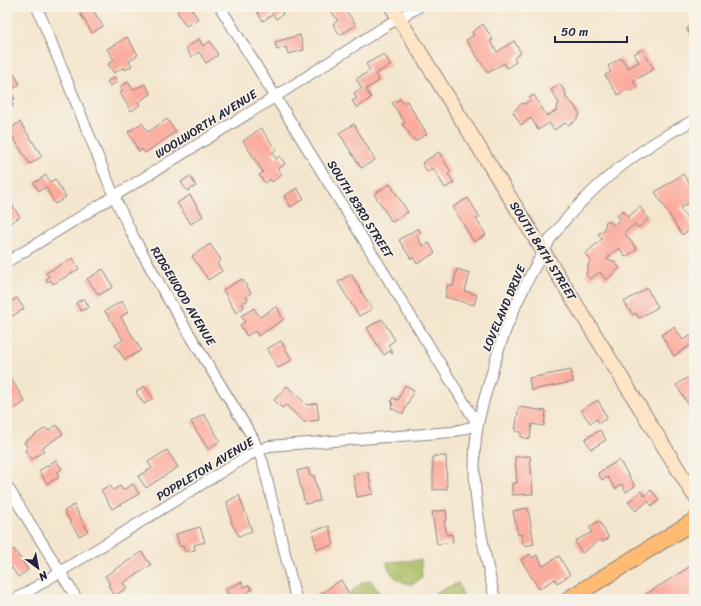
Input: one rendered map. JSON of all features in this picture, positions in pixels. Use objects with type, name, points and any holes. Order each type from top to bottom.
[{"type":"main road","name":"SOUTH 84TH STREET","points":[[396,12],[694,495]]},
{"type":"main road","points":[[570,599],[694,522]]},
{"type":"street","name":"RIDGEWOOD AVENUE","points":[[37,7],[114,196],[133,236],[165,294],[253,438],[263,463],[296,599]]},
{"type":"street","name":"SOUTH 83RD STREET","points":[[220,7],[478,425]]},
{"type":"street","name":"WOOLWORTH AVENUE","points":[[7,262],[275,96],[396,12],[419,7]]},
{"type":"street","name":"LOVELAND DRIVE","points":[[495,599],[477,510],[475,471],[476,438],[495,360],[505,332],[522,292],[550,239],[570,216],[615,171],[647,147],[694,120]]},
{"type":"street","name":"POPPLETON AVENUE","points":[[16,599],[61,573],[258,451],[276,444],[452,432],[478,425]]},
{"type":"street","points":[[7,486],[77,599]]},
{"type":"green space","points":[[421,560],[422,578],[412,584],[407,584],[395,577],[387,566],[386,562]]},
{"type":"green space","points":[[371,580],[383,599],[351,599],[348,595],[361,583]]},
{"type":"green space","points":[[458,583],[465,599],[437,599],[435,593]]},
{"type":"building","points":[[81,7],[91,7],[103,26],[92,33],[78,9]]},
{"type":"building","points":[[179,7],[190,7],[198,19],[186,26],[177,12],[180,9]]},
{"type":"building","points":[[254,7],[285,7],[281,10],[283,14],[276,19],[273,14],[263,21]]},
{"type":"building","points":[[339,7],[344,7],[356,25],[340,35],[333,24],[338,21],[332,12]]},
{"type":"building","points":[[483,24],[493,40],[490,41],[497,52],[514,41],[521,53],[514,58],[516,62],[507,68],[504,63],[488,73],[466,40],[474,35],[472,32]]},
{"type":"building","points":[[694,24],[694,41],[687,29]]},
{"type":"building","points":[[300,35],[304,50],[288,54],[286,47],[277,50],[275,42]]},
{"type":"building","points":[[127,37],[138,55],[129,61],[132,66],[125,70],[124,67],[114,73],[108,64],[114,60],[107,49]]},
{"type":"building","points":[[199,39],[203,46],[210,41],[218,55],[206,63],[199,52],[191,57],[186,48]]},
{"type":"building","points":[[642,49],[654,69],[633,81],[637,87],[629,91],[628,89],[618,95],[605,75],[611,72],[608,66],[621,58],[628,68],[639,62],[634,54]]},
{"type":"building","points":[[384,54],[391,65],[375,74],[379,81],[366,89],[371,98],[357,108],[352,101],[357,98],[354,93],[362,88],[356,79],[370,71],[366,64]]},
{"type":"building","points":[[7,74],[9,77],[14,74],[20,84],[10,91],[15,99],[11,101],[13,106],[7,109]]},
{"type":"building","points":[[114,77],[117,82],[110,86],[107,82]]},
{"type":"building","points":[[128,82],[133,90],[145,84],[151,94],[138,102],[140,105],[131,111],[120,93],[123,91],[120,87]]},
{"type":"building","points":[[560,84],[567,95],[565,97],[574,105],[580,115],[574,122],[568,125],[565,123],[554,130],[549,123],[538,130],[531,118],[521,125],[513,112],[522,103],[524,104],[531,100],[529,98],[534,95],[547,116],[557,110],[556,108],[559,103],[551,90]]},
{"type":"building","points":[[400,99],[403,103],[407,101],[427,134],[415,141],[402,124],[405,123],[392,103]]},
{"type":"building","points":[[167,119],[176,132],[145,153],[142,149],[139,152],[128,132],[142,123],[148,132]]},
{"type":"building","points":[[20,122],[42,156],[30,164],[8,130]]},
{"type":"building","points":[[354,124],[375,160],[361,168],[339,133]]},
{"type":"building","points":[[261,128],[276,150],[272,153],[276,159],[280,156],[285,164],[278,169],[282,175],[272,182],[270,179],[265,183],[259,175],[263,172],[243,141]]},
{"type":"building","points":[[439,152],[451,172],[448,174],[454,183],[445,188],[433,168],[427,172],[422,163]]},
{"type":"building","points":[[683,174],[691,186],[694,184],[694,207],[691,201],[680,208],[693,228],[682,235],[655,192]]},
{"type":"building","points":[[46,175],[50,182],[55,179],[66,197],[55,204],[46,187],[39,191],[34,183]]},
{"type":"building","points":[[190,176],[196,186],[187,191],[181,182]]},
{"type":"building","points":[[390,184],[408,212],[392,222],[374,194]]},
{"type":"building","points":[[297,188],[304,199],[291,207],[284,196]]},
{"type":"building","points":[[190,195],[203,216],[191,224],[177,203]]},
{"type":"building","points":[[468,198],[480,217],[476,219],[486,235],[474,242],[453,207]]},
{"type":"building","points":[[12,205],[20,217],[7,225],[7,209]]},
{"type":"building","points":[[640,207],[649,219],[638,228],[635,224],[624,233],[637,249],[626,257],[619,248],[606,259],[614,261],[620,268],[606,280],[600,272],[590,279],[586,275],[590,259],[585,254],[602,239],[598,234],[604,230],[606,221],[611,222],[613,225],[620,220],[617,215],[623,210],[628,217]]},
{"type":"building","points":[[418,228],[421,233],[417,236],[423,246],[429,243],[435,253],[417,264],[413,257],[411,259],[399,240]]},
{"type":"building","points":[[210,244],[221,260],[217,263],[222,271],[208,280],[192,256]]},
{"type":"building","points":[[73,258],[79,269],[53,284],[51,280],[47,282],[46,279],[49,277],[46,273]]},
{"type":"building","points":[[103,269],[113,287],[99,295],[87,279]]},
{"type":"building","points":[[457,269],[470,273],[465,291],[477,295],[474,305],[445,297],[448,284],[453,286]]},
{"type":"building","points":[[351,274],[372,309],[359,316],[338,282]]},
{"type":"building","points":[[242,279],[251,293],[246,296],[248,300],[242,303],[244,307],[236,313],[223,290]]},
{"type":"building","points":[[647,288],[658,307],[639,318],[636,313],[633,315],[624,302]]},
{"type":"building","points":[[17,298],[24,309],[7,319],[7,304]]},
{"type":"building","points":[[84,298],[89,307],[81,311],[76,303]]},
{"type":"building","points":[[122,301],[128,312],[121,317],[141,350],[125,360],[115,345],[123,340],[105,311]]},
{"type":"building","points":[[277,306],[283,320],[258,336],[255,331],[247,336],[240,325],[245,322],[241,316],[254,308],[260,317]]},
{"type":"building","points":[[382,319],[395,340],[388,345],[393,353],[392,354],[390,351],[384,355],[367,328]]},
{"type":"building","points":[[674,327],[683,340],[690,336],[694,343],[674,356],[661,335]]},
{"type":"building","points":[[281,341],[292,360],[278,368],[267,349]]},
{"type":"building","points":[[571,370],[573,382],[531,390],[529,378]]},
{"type":"building","points":[[7,371],[25,402],[8,413],[7,412]]},
{"type":"building","points":[[693,374],[694,411],[693,412],[676,385]]},
{"type":"building","points":[[405,385],[414,390],[403,414],[391,408],[393,404],[391,402],[393,398],[398,400]]},
{"type":"building","points":[[144,386],[153,398],[144,404],[136,392]]},
{"type":"building","points":[[287,386],[307,405],[317,403],[319,420],[304,422],[286,405],[282,408],[274,400]]},
{"type":"building","points":[[598,400],[607,418],[599,423],[597,419],[590,423],[581,410]]},
{"type":"building","points":[[519,407],[546,411],[544,426],[532,424],[530,439],[521,437],[521,432],[515,431]]},
{"type":"building","points":[[204,414],[220,441],[208,449],[191,422]]},
{"type":"building","points":[[57,425],[63,434],[42,448],[44,451],[31,460],[25,450],[28,448],[24,442],[46,428],[48,431]]},
{"type":"building","points":[[600,430],[606,440],[591,449],[585,439]]},
{"type":"building","points":[[167,450],[178,467],[146,488],[138,476],[152,468],[148,462]]},
{"type":"building","points":[[433,456],[446,456],[447,489],[433,490]]},
{"type":"building","points":[[530,456],[533,494],[512,495],[512,483],[517,483],[515,457]]},
{"type":"building","points":[[56,460],[62,469],[57,473],[59,477],[47,484],[39,471]]},
{"type":"building","points":[[619,460],[635,486],[626,492],[622,484],[615,489],[608,477],[602,480],[598,473]]},
{"type":"building","points":[[308,468],[310,476],[314,476],[320,501],[305,504],[297,471]]},
{"type":"building","points":[[368,472],[373,494],[357,497],[353,475]]},
{"type":"building","points":[[133,484],[139,494],[112,509],[101,490],[110,485],[113,490],[120,486],[123,490]]},
{"type":"building","points":[[651,490],[659,500],[652,506],[648,501],[636,511],[628,502],[641,491],[645,496]]},
{"type":"building","points":[[239,495],[252,531],[239,536],[232,524],[227,502]]},
{"type":"building","points":[[74,505],[88,531],[79,536],[64,511]]},
{"type":"building","points":[[528,508],[534,544],[524,546],[521,534],[518,535],[513,511]]},
{"type":"building","points":[[446,510],[447,520],[444,520],[447,535],[452,534],[453,542],[437,544],[432,512]]},
{"type":"building","points":[[599,521],[609,538],[602,542],[601,539],[582,553],[575,541],[592,532],[589,527]]},
{"type":"building","points":[[329,526],[334,545],[317,549],[312,531]]},
{"type":"building","points":[[200,527],[205,542],[194,545],[195,550],[185,552],[183,546],[180,547],[176,534]]},
{"type":"building","points":[[14,549],[28,570],[18,577],[12,568],[7,572],[7,553]]},
{"type":"building","points":[[142,552],[151,565],[123,583],[127,588],[114,596],[108,585],[110,584],[105,576]]},
{"type":"building","points":[[530,554],[532,558],[537,555],[543,566],[559,556],[570,575],[557,583],[555,579],[539,589],[521,560]]},
{"type":"building","points":[[694,564],[694,599],[644,599],[643,596]]},
{"type":"building","points":[[341,580],[348,592],[337,599],[314,598]]},
{"type":"building","points":[[242,582],[244,587],[249,585],[252,590],[244,594],[246,599],[230,599],[226,589]]}]
